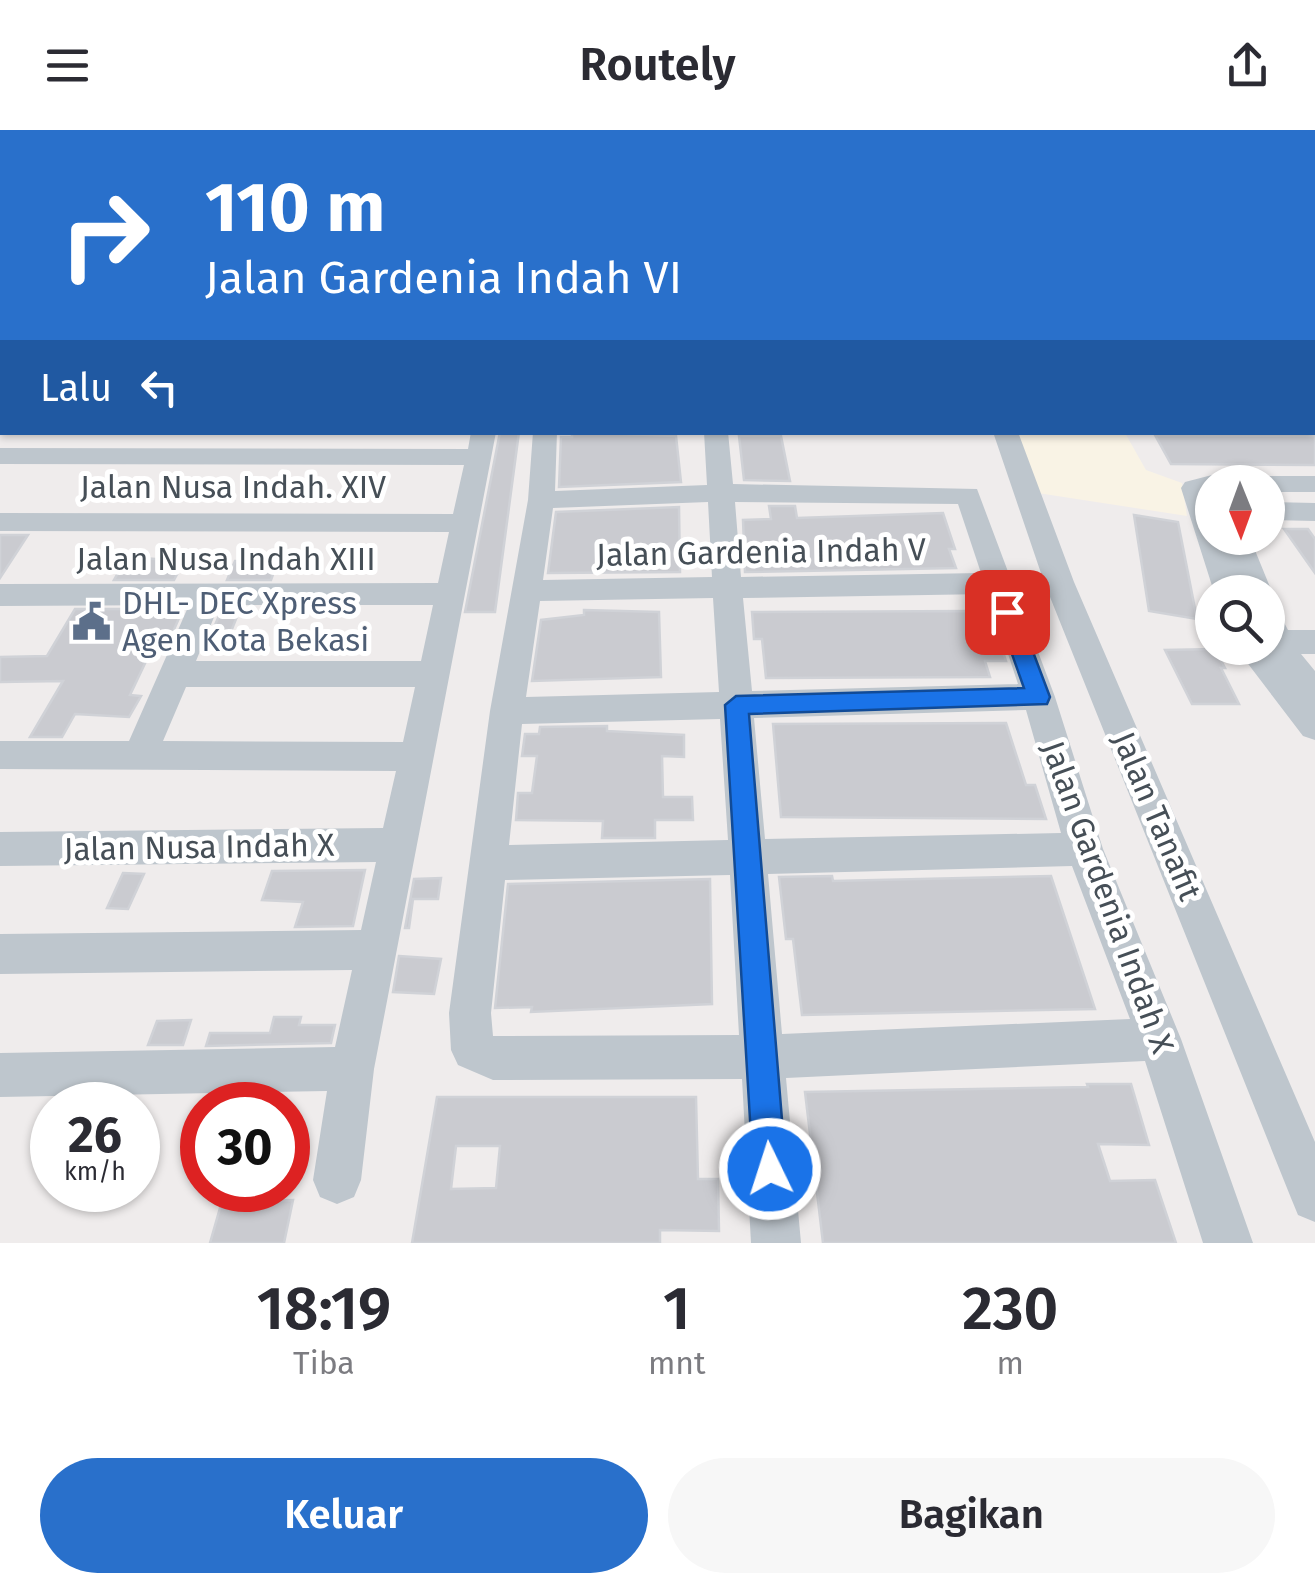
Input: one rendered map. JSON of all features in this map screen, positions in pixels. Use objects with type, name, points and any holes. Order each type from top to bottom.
[{"type":"street","points":[[38,456],[51,435]]},
{"type":"street","points":[[545,435],[541,500],[507,711],[488,864],[469,1043],[472,1050],[492,1058],[761,1057],[1159,1039]]},
{"type":"street","points":[[716,435],[776,1243]]},
{"type":"street","name":"Jalan Tanafit","points":[[1006,435],[1059,582],[1315,1198]]},
{"type":"street","points":[[0,456],[477,451],[453,594],[352,1069],[337,1180]]},
{"type":"street","points":[[1285,484],[1315,484]]},
{"type":"street","points":[[541,500],[721,494]]},
{"type":"street","name":"Jalan Gardenia Indah X","points":[[721,494],[968,494],[1039,697],[1084,848],[1159,1039],[1228,1243]]},
{"type":"street","points":[[1285,511],[1315,512]]},
{"type":"street","name":"Jalan Nusa Indah. XIV","points":[[0,522],[466,523]]},
{"type":"street","name":"Jalan Gardenia Indah V","points":[[526,592],[997,583]]},
{"type":"street","points":[[140,755],[209,594]]},
{"type":"street","name":"Jalan Nusa Indah XIII","points":[[0,595],[453,594]]},
{"type":"street","points":[[1285,640],[1315,642]]},
{"type":"street","points":[[1285,662],[1304,686],[1315,726]]},
{"type":"street","points":[[175,674],[436,674]]},
{"type":"street","points":[[507,711],[1039,697]]},
{"type":"street","points":[[0,754],[420,757]]},
{"type":"street","name":"Jalan Nusa Indah X","points":[[0,849],[398,845]]},
{"type":"street","points":[[488,864],[747,854],[1084,848]]},
{"type":"street","points":[[0,954],[377,950]]},
{"type":"street","points":[[0,1075],[352,1069]]},
{"type":"shaded area","points":[[1008,435],[1126,435],[1146,470],[1182,483],[1187,516],[1031,492]]},
{"type":"building","points":[[499,435],[519,435],[495,612],[465,612]]},
{"type":"building","points":[[1155,435],[1315,436],[1315,465],[1171,464]]},
{"type":"building","points":[[676,436],[681,482],[559,487],[561,437]]},
{"type":"building","points":[[739,436],[781,436],[790,481],[744,480]]},
{"type":"building","points":[[769,506],[795,506],[797,518],[943,513],[955,549],[949,549],[956,568],[745,572],[743,520],[771,519]]},
{"type":"building","points":[[679,507],[680,572],[548,573],[556,512]]},
{"type":"building","points":[[1134,515],[1178,522],[1195,619],[1149,611]]},
{"type":"building","points":[[1285,529],[1308,529],[1315,539],[1315,573]]},
{"type":"building","points":[[0,535],[28,535],[0,578]]},
{"type":"building","points":[[127,557],[185,559],[174,580],[114,580]]},
{"type":"building","points":[[235,561],[278,561],[271,580],[227,580]]},
{"type":"building","points":[[75,609],[183,609],[172,634],[158,636],[130,695],[141,696],[129,717],[75,714],[62,737],[30,737],[63,681],[0,682],[0,657],[47,656]]},
{"type":"building","points":[[222,609],[240,609],[230,634],[211,634]]},
{"type":"building","points":[[584,610],[659,612],[661,677],[532,681],[541,620],[584,615]]},
{"type":"building","points":[[969,611],[980,643],[1000,643],[1006,661],[985,661],[990,677],[766,678],[762,639],[754,639],[752,612]]},
{"type":"building","points":[[1195,649],[1195,665],[1223,665],[1225,668],[1221,668],[1239,704],[1192,704],[1165,650]]},
{"type":"building","points":[[1006,723],[1026,785],[1035,785],[1046,819],[781,817],[773,724]]},
{"type":"building","points":[[607,726],[607,731],[684,735],[684,757],[662,756],[663,797],[692,797],[693,820],[655,820],[655,838],[602,838],[603,821],[516,820],[518,793],[532,793],[537,756],[522,756],[525,734],[539,734],[540,727]]},
{"type":"building","points":[[365,870],[353,926],[295,927],[303,902],[262,900],[272,871]]},
{"type":"building","points":[[123,873],[144,874],[128,909],[107,908]]},
{"type":"building","points":[[832,876],[833,881],[1051,876],[1095,1009],[802,1015],[793,939],[786,939],[779,877]]},
{"type":"building","points":[[441,878],[438,899],[413,899],[409,928],[405,928],[414,879]]},
{"type":"building","points":[[710,879],[712,1004],[531,1012],[532,1007],[495,1008],[508,884]]},
{"type":"building","points":[[399,956],[441,959],[434,994],[393,992]]},
{"type":"building","points":[[274,1017],[301,1017],[299,1025],[335,1025],[331,1043],[206,1046],[210,1033],[270,1033]]},
{"type":"building","points":[[191,1020],[183,1045],[148,1045],[157,1021]]},
{"type":"building","points":[[1087,1084],[1131,1084],[1149,1145],[1098,1144],[1110,1181],[1155,1180],[1176,1243],[823,1243],[805,1092],[1088,1087]]},
{"type":"building","points":[[437,1097],[696,1097],[698,1179],[718,1179],[719,1231],[660,1230],[660,1243],[412,1243]],"holes":[[[456,1146],[500,1146],[496,1188],[451,1189]]]},
{"type":"building","points":[[219,1212],[290,1212],[284,1243],[210,1243]]},
{"type":"place","name":"DHL- DEC Xpress Agen Kota Bekasi","points":[[92,621]]},
{"type":"route","points":[[770,1169],[736,705],[1039,697],[1007,612]]}]
